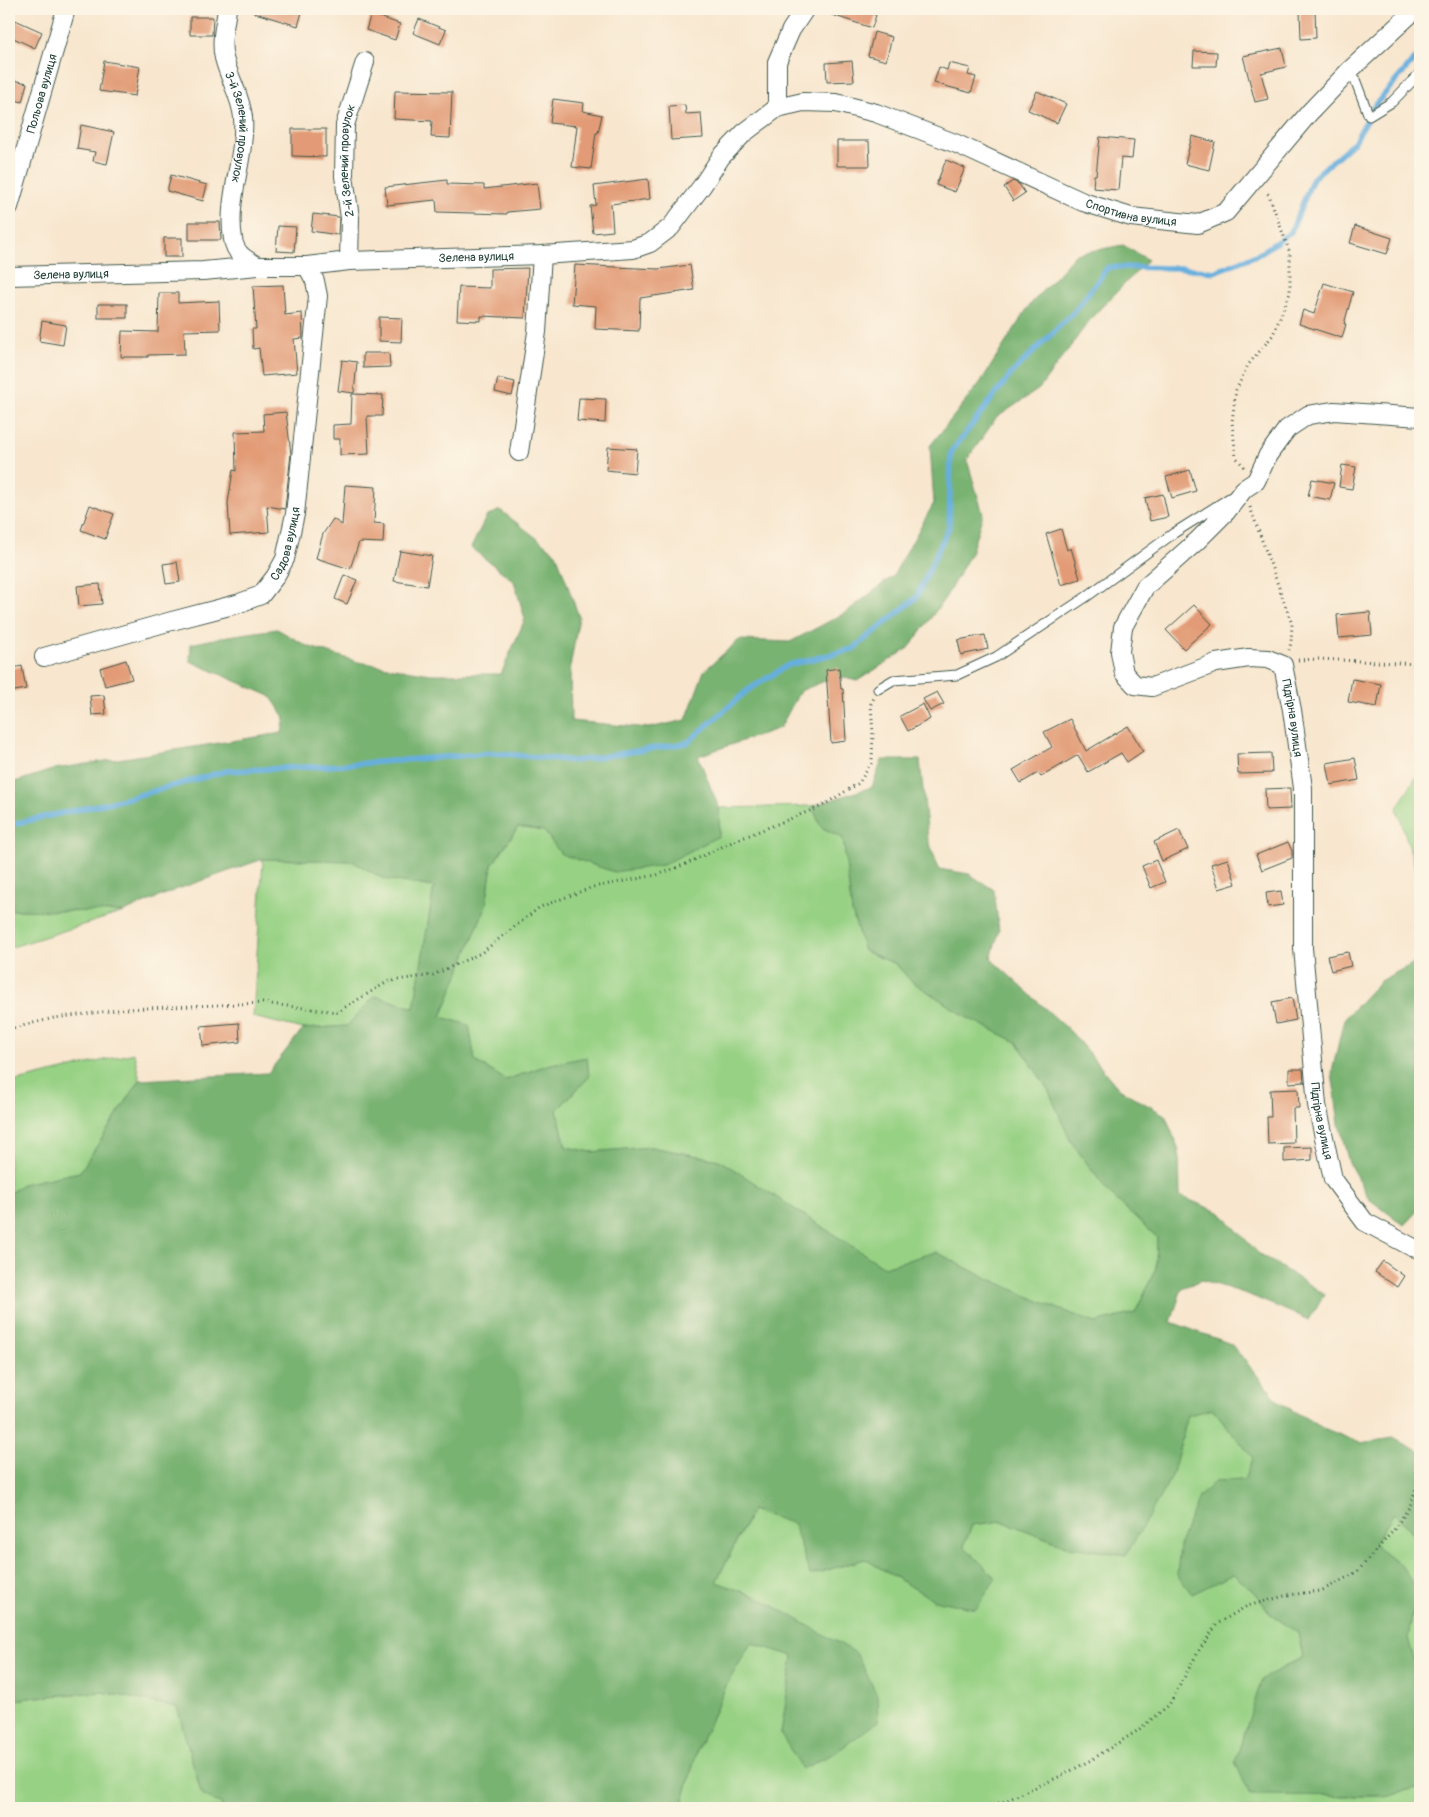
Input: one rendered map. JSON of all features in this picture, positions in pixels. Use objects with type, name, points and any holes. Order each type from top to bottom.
[{"type":"street","name":"Польова вулиця","points":[[9,207],[66,9]]},
{"type":"street","name":"3-й Зелений провулок","points":[[227,9],[222,40],[224,58],[243,116],[242,146],[231,216],[233,241],[241,257],[258,266]]},
{"type":"street","points":[[777,108],[777,62],[792,30],[805,9]]},
{"type":"street","name":"Спортивна вулиця","points":[[777,108],[803,102],[836,103],[876,113],[957,144],[1083,202],[1131,217],[1198,224],[1226,212],[1280,145],[1351,69],[1416,9]]},
{"type":"street","name":"2-й Зелений провулок","points":[[349,261],[350,218],[344,176],[345,125],[365,62]]},
{"type":"street","name":"Зелена вулиця","points":[[9,276],[203,271],[258,266],[307,266],[349,261],[542,255],[632,248],[650,243],[671,227],[721,157],[744,133],[777,108]]},
{"type":"street","points":[[519,452],[537,332],[542,255]]},
{"type":"street","name":"Садова вулиця","points":[[44,657],[237,604],[261,595],[275,577],[285,559],[296,514],[318,296],[307,266]]},
{"type":"street","name":"Підгірна вулиця","points":[[1420,418],[1334,411],[1308,416],[1286,429],[1250,485],[1226,512],[1145,587],[1122,627],[1120,652],[1124,674],[1135,685],[1152,687],[1216,663],[1249,658],[1268,659],[1283,665],[1292,710],[1303,788],[1303,948],[1318,1105],[1333,1179],[1365,1222],[1420,1249]]},
{"type":"lane","points":[[1351,69],[1369,116],[1392,102],[1420,73]]},
{"type":"lane","points":[[878,689],[893,680],[957,675],[996,657],[1086,597],[1174,533],[1250,485]]},
{"type":"path","points":[[1269,195],[1290,253],[1290,293],[1273,335],[1248,366],[1236,390],[1232,422],[1236,457],[1250,485],[1292,624],[1291,643],[1283,665]]},
{"type":"path","points":[[1283,665],[1299,660],[1319,659],[1420,664]]},
{"type":"path","points":[[9,1029],[54,1018],[125,1009],[262,1004],[337,1012],[389,981],[433,975],[481,954],[540,907],[593,887],[657,875],[686,864],[732,842],[822,806],[859,783],[872,762],[874,733],[871,704],[878,689]]},
{"type":"path","points":[[984,1808],[1005,1801],[1063,1775],[1137,1731],[1169,1704],[1198,1652],[1217,1624],[1247,1606],[1288,1595],[1321,1591],[1357,1572],[1394,1530],[1410,1506],[1420,1477]]},
{"type":"green space","points":[[1123,245],[1148,260],[1092,317],[1039,389],[996,418],[967,460],[983,514],[971,553],[945,598],[909,648],[857,681],[837,676],[800,691],[780,728],[698,756],[719,808],[719,836],[663,865],[614,872],[561,854],[544,831],[518,827],[492,865],[486,905],[441,1017],[469,1025],[475,1061],[506,1080],[547,1065],[587,1057],[589,1077],[557,1110],[566,1147],[591,1152],[651,1147],[719,1160],[884,1267],[936,1252],[972,1271],[1041,1302],[1095,1323],[1135,1313],[1156,1268],[1157,1237],[1108,1192],[1070,1140],[1049,1091],[1017,1042],[966,1017],[910,980],[896,964],[864,951],[852,912],[843,838],[821,827],[812,806],[872,787],[882,760],[920,760],[928,839],[939,869],[969,874],[994,890],[999,931],[991,959],[1071,1032],[1119,1089],[1165,1115],[1179,1150],[1180,1196],[1221,1213],[1258,1253],[1324,1294],[1309,1320],[1247,1294],[1202,1280],[1182,1288],[1171,1322],[1231,1344],[1280,1403],[1321,1427],[1360,1443],[1393,1438],[1420,1452],[1420,1539],[1394,1513],[1374,1544],[1401,1565],[1417,1590],[1408,1638],[1420,1683],[1420,1787],[1384,1796],[1250,1795],[1235,1762],[1262,1679],[1303,1657],[1298,1633],[1272,1615],[1253,1591],[1233,1574],[1192,1594],[1177,1575],[1180,1544],[1199,1497],[1215,1481],[1244,1480],[1253,1458],[1213,1409],[1188,1415],[1172,1476],[1126,1555],[1069,1547],[1002,1521],[972,1525],[964,1546],[996,1578],[976,1609],[934,1600],[865,1559],[810,1575],[794,1524],[752,1510],[716,1582],[760,1598],[856,1653],[877,1695],[878,1721],[835,1753],[802,1769],[781,1734],[793,1656],[751,1643],[727,1684],[697,1751],[681,1808],[221,1808],[222,1804],[202,1796],[177,1707],[102,1692],[9,1701],[9,1194],[22,1184],[80,1172],[140,1080],[268,1073],[303,1029],[347,1026],[375,996],[414,1008],[434,887],[384,879],[352,861],[263,859],[175,890],[124,912],[9,910],[9,784],[55,769],[282,733],[285,717],[270,696],[190,661],[191,644],[228,636],[277,629],[307,646],[358,662],[430,674],[501,674],[525,619],[514,581],[471,548],[486,517],[500,510],[556,553],[579,617],[570,667],[571,721],[649,728],[686,720],[704,671],[739,640],[790,642],[845,613],[893,576],[934,503],[930,446],[980,383],[1029,306],[1076,254]]},
{"type":"green space","points":[[1420,770],[1420,882],[1397,808]]},
{"type":"green space","points":[[812,806],[821,827],[843,838],[852,912],[864,951],[896,964],[910,980],[966,1017],[1017,1042],[1049,1091],[1070,1140],[1108,1192],[1157,1237],[1156,1268],[1135,1313],[1095,1323],[1041,1302],[972,1271],[936,1252],[884,1267],[719,1160],[651,1147],[591,1152],[566,1147],[557,1110],[589,1077],[587,1057],[547,1065],[506,1080],[475,1061],[469,1025],[441,1017],[486,905],[492,865],[518,827],[544,831],[561,854],[719,836],[719,808]]},
{"type":"green space","points":[[263,859],[352,861],[384,879],[434,887],[414,1008],[375,996],[347,1026],[303,1029],[253,1017]]},
{"type":"green space","points":[[9,910],[124,912],[9,948]]},
{"type":"green space","points":[[1420,960],[1420,1208],[1404,1225],[1369,1199],[1349,1163],[1339,1124],[1332,1072],[1344,1019],[1380,981]]},
{"type":"green space","points":[[134,1053],[140,1080],[80,1172],[22,1184],[9,1194],[9,1083]]},
{"type":"green space","points":[[1213,1409],[1253,1458],[1244,1480],[1215,1481],[1192,1594],[1233,1574],[1253,1591],[1272,1615],[1298,1633],[1303,1657],[1262,1679],[1254,1707],[1341,1796],[1384,1796],[1420,1787],[1420,1808],[681,1808],[697,1751],[727,1684],[751,1643],[793,1655],[781,1734],[878,1721],[760,1598],[716,1582],[752,1510],[794,1524],[810,1575],[865,1559],[934,1600],[964,1546],[972,1525],[1002,1521],[1069,1547],[1172,1476],[1188,1415]]},
{"type":"green space","points":[[1394,1512],[1416,1538],[1420,1539],[1420,1683],[1408,1638],[1416,1590],[1374,1544]]},
{"type":"green space","points":[[102,1692],[177,1707],[202,1795],[222,1804],[221,1808],[10,1808],[13,1786],[9,1782],[9,1701]]},
{"type":"building","points":[[253,9],[303,9],[298,26],[252,12]]},
{"type":"building","points":[[823,9],[857,9],[876,15],[872,28],[823,12]]},
{"type":"building","points":[[1300,10],[1315,10],[1316,38],[1301,39]]},
{"type":"building","points":[[371,14],[400,24],[395,40],[366,30]]},
{"type":"building","points":[[190,17],[213,17],[212,35],[190,35]]},
{"type":"building","points":[[13,19],[42,32],[35,48],[9,36],[9,29]]},
{"type":"building","points":[[419,19],[446,30],[440,44],[413,33]]},
{"type":"building","points":[[874,32],[892,37],[886,61],[868,56]]},
{"type":"building","points":[[1282,48],[1286,67],[1261,73],[1268,99],[1255,102],[1243,56]]},
{"type":"building","points":[[1194,51],[1217,52],[1216,66],[1193,66]]},
{"type":"building","points":[[104,61],[140,67],[135,96],[99,91]]},
{"type":"building","points":[[852,61],[854,81],[827,82],[826,63]]},
{"type":"building","points":[[949,63],[970,68],[968,75],[976,77],[971,93],[934,83],[939,67],[947,70]]},
{"type":"building","points":[[9,79],[27,83],[22,102],[9,98]]},
{"type":"building","points":[[395,91],[452,92],[450,138],[431,137],[432,121],[394,119]]},
{"type":"building","points":[[1037,91],[1066,104],[1057,123],[1028,110]]},
{"type":"building","points":[[553,99],[584,103],[583,111],[602,115],[598,133],[596,133],[591,169],[572,167],[577,126],[550,123]]},
{"type":"building","points":[[685,105],[686,114],[701,113],[703,138],[671,140],[669,106]]},
{"type":"building","points":[[81,125],[114,132],[107,164],[93,161],[95,152],[77,149]]},
{"type":"building","points":[[292,129],[326,129],[326,157],[292,156]]},
{"type":"building","points":[[1192,136],[1215,142],[1209,170],[1185,164]]},
{"type":"building","points":[[1100,137],[1134,140],[1132,159],[1121,158],[1118,190],[1093,188]]},
{"type":"building","points":[[837,141],[869,141],[870,166],[837,166]]},
{"type":"building","points":[[946,160],[965,168],[955,192],[936,185]]},
{"type":"building","points":[[171,175],[207,185],[203,201],[167,191]]},
{"type":"building","points":[[648,179],[650,199],[611,204],[613,231],[593,233],[590,206],[596,205],[594,186]]},
{"type":"building","points":[[447,180],[447,184],[484,185],[484,189],[537,183],[540,209],[507,212],[507,214],[437,212],[436,200],[387,205],[385,187]]},
{"type":"building","points":[[1013,181],[1019,184],[1025,193],[1013,201],[1004,187]]},
{"type":"building","points":[[313,214],[339,217],[338,235],[311,231]]},
{"type":"building","points":[[189,222],[220,222],[221,240],[189,240]]},
{"type":"building","points":[[278,226],[296,227],[294,252],[276,251]]},
{"type":"building","points":[[1355,226],[1392,238],[1387,254],[1350,243]]},
{"type":"building","points":[[164,238],[182,238],[182,257],[164,257]]},
{"type":"building","points":[[575,265],[658,269],[690,265],[694,290],[640,298],[639,331],[595,329],[596,306],[572,304]]},
{"type":"building","points":[[528,268],[525,318],[481,316],[481,321],[457,320],[459,287],[490,288],[490,269]]},
{"type":"building","points":[[1324,283],[1353,292],[1342,338],[1299,324],[1303,310],[1314,314]]},
{"type":"building","points":[[283,285],[285,315],[302,313],[303,338],[294,339],[297,373],[262,376],[259,348],[253,349],[252,329],[256,329],[253,286]]},
{"type":"building","points":[[159,293],[178,293],[178,303],[219,301],[220,330],[184,331],[185,354],[121,357],[122,331],[158,332]]},
{"type":"building","points":[[98,304],[127,304],[127,318],[98,318]]},
{"type":"building","points":[[379,317],[402,318],[401,342],[379,341]]},
{"type":"building","points":[[42,321],[66,325],[63,345],[39,341]]},
{"type":"building","points":[[363,353],[389,353],[390,367],[363,368]]},
{"type":"building","points":[[342,360],[357,362],[354,393],[338,391]]},
{"type":"building","points":[[498,378],[515,382],[512,396],[495,392]]},
{"type":"building","points":[[352,394],[383,395],[382,416],[367,416],[369,454],[340,455],[340,439],[333,439],[333,425],[351,424]]},
{"type":"building","points":[[579,398],[606,399],[605,423],[577,421]]},
{"type":"building","points":[[286,412],[291,454],[285,509],[267,506],[269,532],[230,535],[228,503],[233,470],[236,471],[235,432],[264,431],[263,414]]},
{"type":"building","points":[[608,447],[637,449],[635,473],[606,470]]},
{"type":"building","points":[[1342,465],[1356,467],[1352,489],[1339,487]]},
{"type":"building","points":[[1190,470],[1196,491],[1172,498],[1166,477]]},
{"type":"building","points":[[1312,479],[1334,483],[1330,500],[1308,496]]},
{"type":"building","points":[[345,485],[376,487],[374,523],[384,524],[383,543],[359,542],[350,569],[316,558],[323,534],[333,519],[342,525]]},
{"type":"building","points":[[1163,494],[1168,517],[1150,521],[1145,498]]},
{"type":"building","points":[[90,505],[114,514],[105,539],[81,530]]},
{"type":"building","points":[[1061,529],[1067,550],[1071,548],[1080,579],[1061,585],[1046,534]]},
{"type":"building","points":[[400,551],[432,556],[427,586],[394,581]]},
{"type":"building","points":[[177,562],[180,582],[166,584],[163,564]]},
{"type":"building","points":[[344,575],[357,580],[347,604],[335,599]]},
{"type":"building","points":[[100,584],[102,604],[79,606],[77,586]]},
{"type":"building","points":[[1194,605],[1212,624],[1184,649],[1166,630]]},
{"type":"building","points":[[1370,612],[1372,635],[1339,638],[1337,615]]},
{"type":"building","points":[[985,635],[988,649],[961,655],[958,640]]},
{"type":"building","points":[[126,660],[132,679],[105,686],[100,668]]},
{"type":"building","points":[[22,666],[26,689],[9,692],[9,669]]},
{"type":"building","points":[[839,668],[841,689],[843,689],[846,741],[831,743],[826,670]]},
{"type":"building","points":[[1352,679],[1381,684],[1377,707],[1348,702]]},
{"type":"building","points":[[937,692],[944,704],[930,711],[923,699]]},
{"type":"building","points":[[104,695],[106,714],[92,715],[90,696]]},
{"type":"building","points":[[923,704],[930,719],[908,731],[900,716]]},
{"type":"building","points":[[1070,719],[1086,751],[1128,726],[1143,751],[1127,762],[1121,753],[1088,772],[1078,755],[1041,777],[1038,773],[1021,783],[1013,770],[1052,747],[1044,732]]},
{"type":"building","points":[[1271,753],[1272,773],[1238,774],[1237,754]]},
{"type":"building","points":[[1355,758],[1359,780],[1331,785],[1327,763]]},
{"type":"building","points":[[1290,788],[1291,809],[1266,810],[1265,789]]},
{"type":"building","points":[[1179,830],[1188,849],[1162,861],[1154,842]]},
{"type":"building","points":[[1288,842],[1292,851],[1292,858],[1262,870],[1256,855]]},
{"type":"building","points":[[1228,859],[1236,884],[1219,889],[1211,864]]},
{"type":"building","points":[[1156,860],[1165,882],[1151,888],[1142,866]]},
{"type":"building","points":[[1281,891],[1283,905],[1268,907],[1266,893]]},
{"type":"building","points":[[1348,952],[1351,966],[1331,971],[1327,956]]},
{"type":"building","points":[[1292,998],[1296,1020],[1276,1024],[1272,1002]]},
{"type":"building","points":[[239,1023],[240,1042],[203,1046],[201,1026]]},
{"type":"building","points":[[1289,1069],[1303,1069],[1304,1082],[1289,1083]]},
{"type":"building","points":[[1298,1089],[1299,1108],[1293,1108],[1294,1143],[1268,1144],[1267,1117],[1271,1117],[1270,1090]]},
{"type":"building","points":[[1312,1147],[1312,1160],[1284,1162],[1284,1148]]},
{"type":"building","points":[[1383,1261],[1404,1276],[1397,1287],[1375,1272]]},
{"type":"waterway","points":[[9,825],[125,799],[226,771],[329,766],[495,753],[575,761],[687,743],[748,690],[788,665],[853,649],[916,598],[949,527],[951,452],[1012,373],[1075,311],[1108,267],[1183,268],[1214,272],[1259,254],[1291,232],[1313,178],[1355,141],[1375,105],[1420,53]]}]
